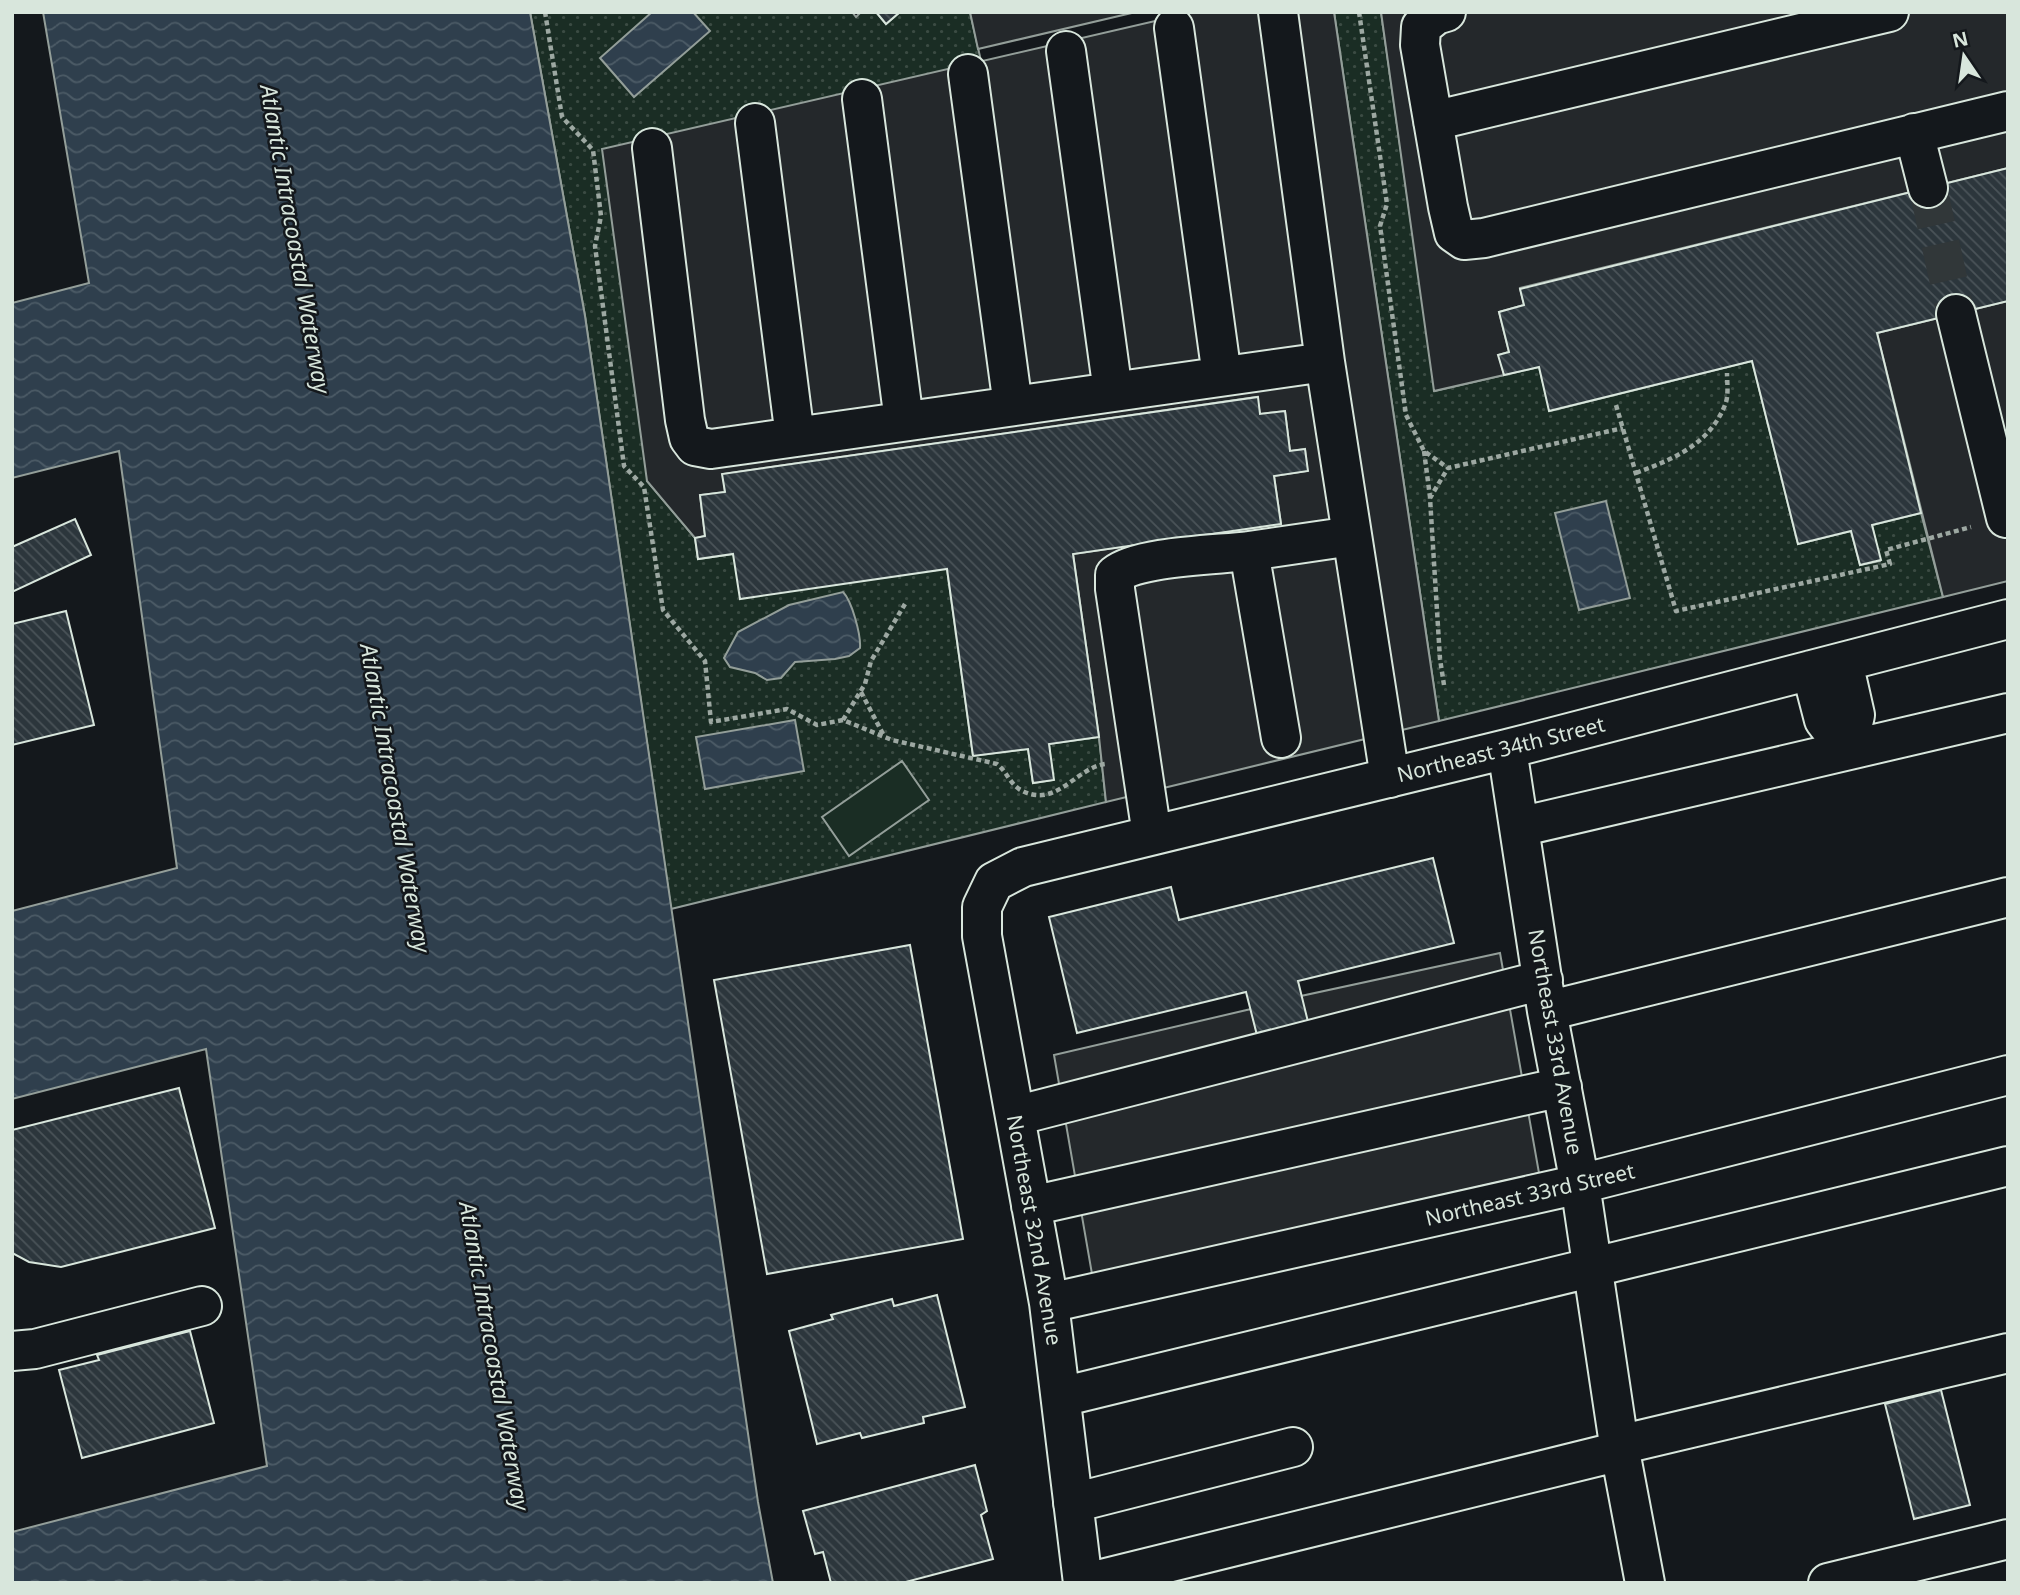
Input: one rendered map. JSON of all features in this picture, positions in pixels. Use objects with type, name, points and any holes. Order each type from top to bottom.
[{"type":"street","points":[[1278,12],[1325,362],[1390,778]]},
{"type":"street","points":[[1447,12],[1436,15],[1421,27],[1420,45],[1454,233],[1464,240],[1484,238],[2008,111]]},
{"type":"street","points":[[1433,121],[1889,12]]},
{"type":"street","points":[[1174,28],[1222,376]]},
{"type":"street","points":[[1066,51],[1113,392]]},
{"type":"street","points":[[968,74],[1013,406]]},
{"type":"street","points":[[862,99],[904,421]]},
{"type":"street","points":[[755,123],[795,437]]},
{"type":"street","points":[[1914,133],[1928,188]]},
{"type":"street","points":[[652,148],[689,438],[695,446],[711,449],[1325,362]]},
{"type":"street","points":[[1956,314],[2007,521]]},
{"type":"street","points":[[1152,835],[1115,575],[1123,569],[1143,563],[1352,536]]},
{"type":"street","points":[[1249,551],[1281,738]]},
{"type":"street","name":"Northeast 34th Street","points":[[995,882],[1023,867],[1507,749],[2008,619]]},
{"type":"street","points":[[1827,666],[1824,720],[1847,750]]},
{"type":"street","points":[[1519,827],[2008,712]]},
{"type":"street","name":"Northeast 33rd Avenue","points":[[1507,749],[1545,995],[1580,1184],[1620,1448],[1645,1583]]},
{"type":"street","name":"Northeast 32nd Avenue","points":[[995,882],[982,908],[982,936],[1049,1303],[1085,1583]]},
{"type":"street","points":[[1015,1116],[1545,995],[2008,897]]},
{"type":"street","name":"Northeast 33rd Street","points":[[1049,1303],[1580,1184],[2008,1075]]},
{"type":"street","points":[[1031,1206],[1562,1087]]},
{"type":"street","points":[[1060,1397],[2008,1166]]},
{"type":"street","points":[[12,1351],[35,1349],[202,1306]]},
{"type":"street","points":[[1085,1583],[2008,1353]]},
{"type":"street","points":[[1073,1503],[1293,1447]]},
{"type":"street","points":[[1828,1583],[2008,1539]]},
{"type":"path","points":[[545,12],[562,117],[593,150],[601,216],[595,246],[624,466],[644,487],[663,610],[705,661],[710,722],[787,709],[817,724],[843,720],[884,736],[998,764],[1006,772],[1010,782],[1021,790],[1036,795],[1055,792],[1070,785],[1084,771],[1095,765],[1140,759]]},
{"type":"path","points":[[1359,12],[1387,204],[1380,226],[1406,415],[1424,451],[1430,498],[1444,685]]},
{"type":"path","points":[[1636,473],[1693,447],[1708,434],[1726,404],[1727,373]]},
{"type":"path","points":[[1616,405],[1676,611],[1890,564],[1886,550],[2007,521]]},
{"type":"path","points":[[1430,498],[1448,468],[1623,428]]},
{"type":"path","points":[[1424,451],[1448,468]]},
{"type":"path","points":[[843,720],[865,684],[871,661],[905,604]]},
{"type":"path","points":[[860,691],[884,736]]},
{"type":"green space","points":[[530,12],[852,12],[856,17],[861,12],[876,12],[886,24],[900,12],[970,12],[981,61],[647,481],[695,538],[698,559],[733,554],[947,569],[973,756],[1028,749],[1033,783],[1053,780],[1049,744],[1099,737],[1106,802],[671,909],[585,316]]},
{"type":"green space","points":[[1334,12],[1381,12],[1435,391],[1539,367],[1550,411],[1752,361],[1798,544],[1851,531],[1860,565],[1880,561],[1872,525],[1921,513],[1943,597],[1439,721]]},
{"type":"green space","points":[[902,761],[929,800],[849,856],[822,817]]},
{"type":"shaded area","points":[[970,12],[1136,12],[978,49]]},
{"type":"shaded area","points":[[1194,12],[1334,12],[1439,721],[1106,802],[1073,554],[1281,524],[1274,476],[1307,471],[1305,449],[1290,451],[1285,411],[1260,414],[1257,397],[723,474],[725,492],[700,495],[705,536],[695,538],[647,481],[602,149]]},
{"type":"shaded area","points":[[1381,12],[2008,12],[2008,168],[1520,288],[1524,305],[1499,312],[1509,352],[1499,355],[1504,375],[1434,391]]},
{"type":"shaded area","points":[[2008,301],[2008,581],[1943,597],[1877,333]]},
{"type":"shaded area","points":[[1500,953],[1539,1173],[1092,1274],[1054,1055],[1251,1009],[1259,1042],[1301,996]]},
{"type":"water","name":"Atlantic Intracoastal Waterway","points":[[43,12],[530,12],[585,316],[758,1502],[773,1583],[12,1583],[12,1532],[267,1466],[206,1049],[12,1099],[12,911],[177,868],[119,451],[12,478],[12,303],[89,283]]},
{"type":"water","points":[[652,12],[693,12],[710,31],[634,97],[600,58]]},
{"type":"water","points":[[1606,501],[1630,598],[1579,610],[1555,513]]},
{"type":"water","points":[[843,592],[853,610],[860,642],[860,648],[849,656],[795,662],[781,678],[767,680],[755,673],[730,667],[724,658],[738,632],[789,605]]},
{"type":"water","points":[[795,720],[804,771],[705,789],[696,737]]},
{"type":"building","points":[[876,12],[900,12],[886,24]]},
{"type":"building","points":[[2008,168],[2008,301],[1877,333],[1921,513],[1872,525],[1881,560],[1860,565],[1851,531],[1798,544],[1752,361],[1549,411],[1539,367],[1504,375],[1498,355],[1509,352],[1499,312],[1524,305],[1520,289]]},
{"type":"building","points":[[1258,397],[1260,414],[1285,411],[1290,451],[1305,449],[1308,471],[1274,476],[1281,524],[1073,554],[1099,737],[1049,744],[1054,780],[1033,783],[1028,749],[973,756],[947,569],[740,599],[733,554],[698,559],[695,538],[705,536],[700,495],[725,492],[722,474]]},
{"type":"building","points":[[75,519],[91,555],[12,592],[12,547]]},
{"type":"building","points":[[66,611],[94,725],[12,745],[12,624]]},
{"type":"building","points":[[1433,858],[1454,943],[1298,981],[1310,1030],[1259,1043],[1246,992],[1077,1033],[1049,917],[1171,887],[1179,920]]},
{"type":"building","points":[[910,945],[963,1239],[767,1274],[714,980]]},
{"type":"building","points":[[179,1088],[215,1228],[61,1267],[29,1262],[12,1253],[12,1130]]},
{"type":"building","points":[[937,1295],[965,1407],[923,1417],[924,1423],[862,1438],[860,1433],[817,1444],[789,1331],[833,1319],[831,1315],[892,1299],[894,1306]]},
{"type":"building","points":[[190,1331],[214,1423],[82,1458],[59,1370],[99,1360],[97,1355]]},
{"type":"building","points":[[1941,1390],[1970,1505],[1914,1519],[1885,1404]]},
{"type":"building","points":[[975,1465],[987,1511],[981,1515],[993,1559],[902,1583],[831,1583],[823,1552],[815,1554],[803,1511]]},
{"type":"tunnel","points":[[1928,188],[1956,314]]}]
